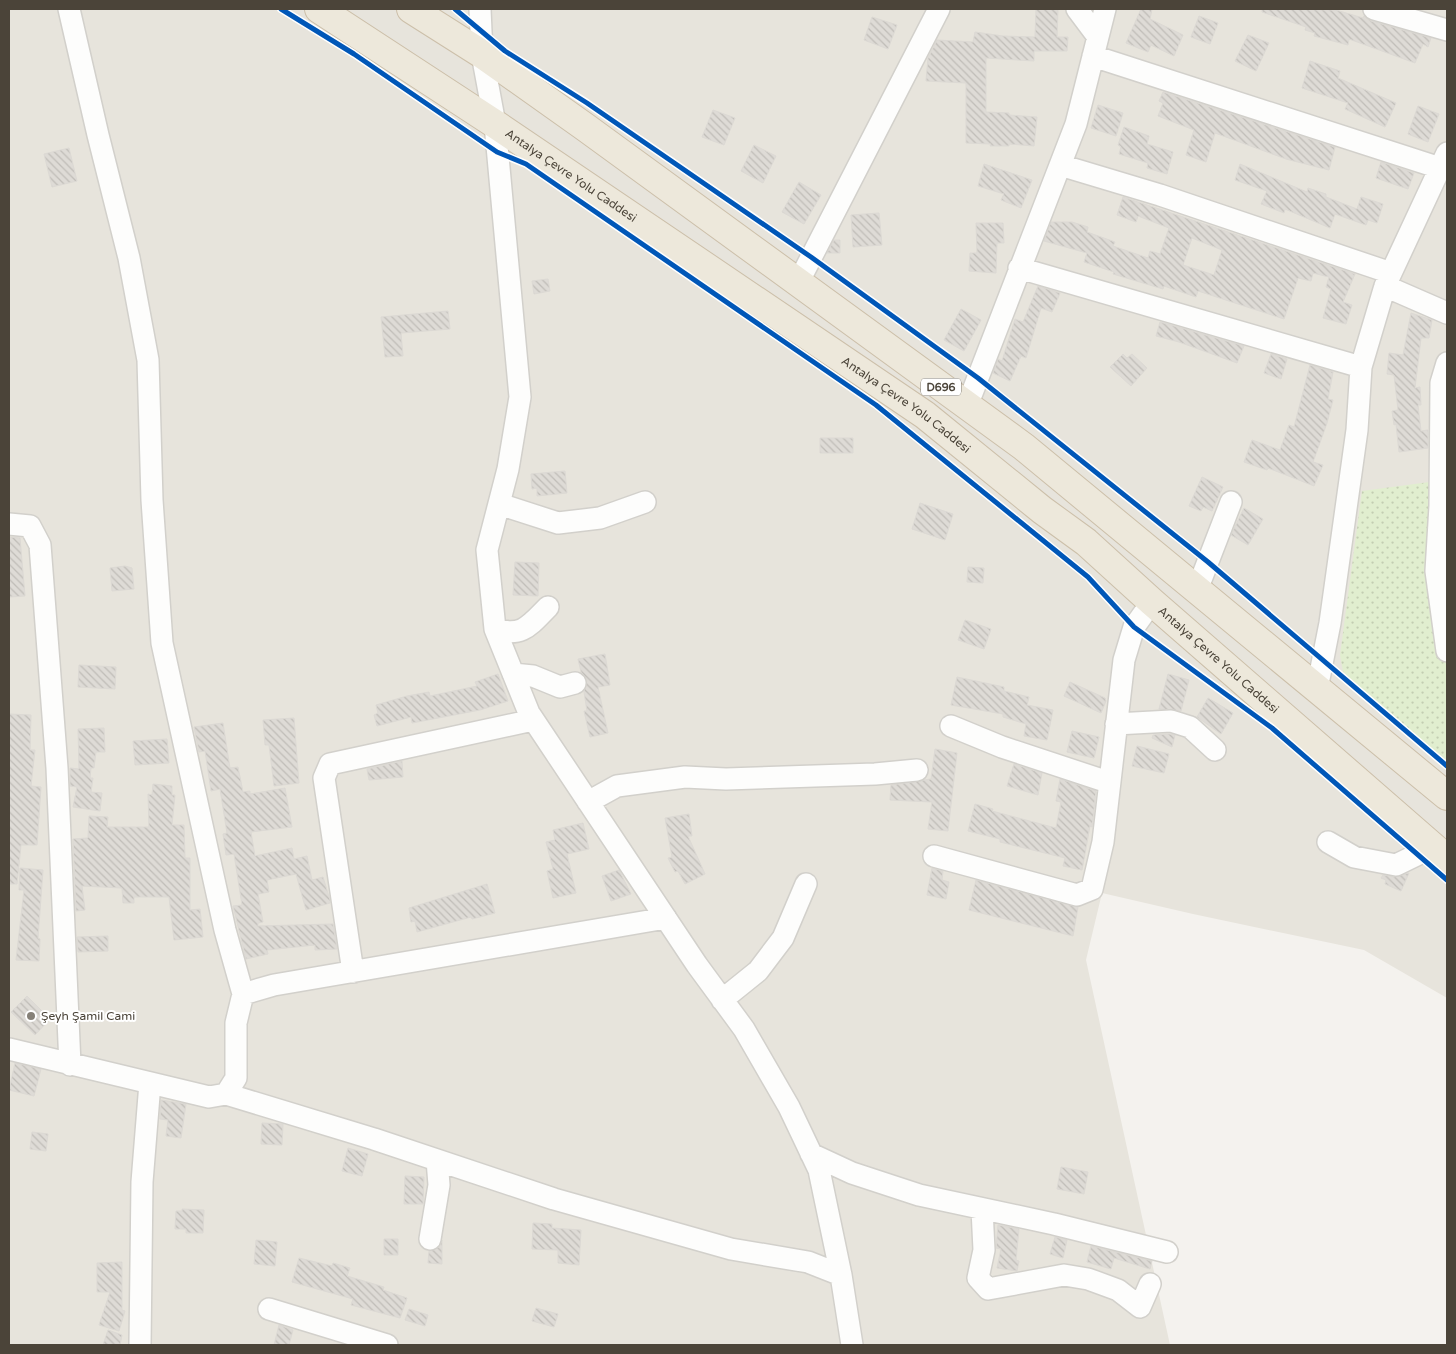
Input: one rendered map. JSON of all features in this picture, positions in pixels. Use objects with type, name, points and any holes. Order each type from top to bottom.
[{"type":"highway","name":"Antalya Çevre Yolu Caddesi","points":[[319,9],[495,124],[925,415],[1042,510],[1086,542],[1152,602],[1440,853]]},
{"type":"highway","name":"D696","points":[[411,9],[482,54],[1024,447],[1447,796]]},
{"type":"street","points":[[69,9],[129,258],[148,360],[152,500],[162,643],[225,930],[243,994],[236,1022],[236,1078],[226,1094]]},
{"type":"street","points":[[480,9],[482,54],[495,124],[520,397],[508,469],[487,550],[495,629],[533,720],[666,918],[744,1029],[789,1107],[819,1170],[841,1276],[852,1345]]},
{"type":"street","points":[[798,283],[939,9]]},
{"type":"street","points":[[1077,9],[1096,46],[1444,161],[1388,280],[1361,367],[1357,430],[1330,622],[1317,689]]},
{"type":"street","points":[[967,406],[1076,124],[1104,9]]},
{"type":"street","points":[[1374,9],[1447,30]]},
{"type":"street","points":[[1060,165],[1160,195],[1388,280],[1447,313]]},
{"type":"street","points":[[1020,268],[1361,367]]},
{"type":"street","points":[[1447,364],[1441,383],[1440,506],[1436,571],[1447,651]]},
{"type":"street","points":[[499,504],[558,523],[600,518],[645,502]]},
{"type":"street","points":[[1197,590],[1231,502]]},
{"type":"street","points":[[9,524],[30,526],[40,545],[56,768],[70,1065]]},
{"type":"street","points":[[934,856],[1077,895],[1092,889],[1103,842],[1108,782],[1124,660],[1134,628],[1152,602]]},
{"type":"street","points":[[495,629],[508,634],[525,630],[548,607]]},
{"type":"street","points":[[513,674],[533,676],[560,687],[575,683]]},
{"type":"street","points":[[353,972],[324,778],[330,764],[533,720]]},
{"type":"street","points":[[1116,724],[1171,721],[1190,727],[1215,750]]},
{"type":"street","points":[[951,726],[1002,747],[1108,782]]},
{"type":"street","points":[[588,802],[617,786],[676,778],[726,779],[875,774],[916,770]]},
{"type":"street","points":[[1328,842],[1354,857],[1396,865],[1440,853]]},
{"type":"street","points":[[722,1000],[758,971],[783,938],[806,884]]},
{"type":"street","points":[[243,994],[274,985],[666,918]]},
{"type":"street","points":[[9,1049],[209,1097],[226,1094],[554,1199],[731,1249],[808,1262],[841,1276]]},
{"type":"street","points":[[140,1345],[142,1182],[150,1083]]},
{"type":"street","points":[[811,1154],[852,1173],[919,1195],[1054,1224],[1167,1252]]},
{"type":"street","points":[[430,1239],[439,1185],[436,1160]]},
{"type":"street","points":[[982,1209],[984,1250],[978,1278],[988,1290],[1064,1275],[1088,1279],[1118,1290],[1140,1307],[1150,1284]]},
{"type":"street","points":[[269,1308],[387,1345]]},
{"type":"shaded area","points":[[9,9],[1447,9],[1447,998],[1364,950],[1102,893],[1086,960],[1170,1345],[9,1345]]},
{"type":"green space","points":[[1437,481],[1439,623],[1447,664],[1447,763],[1343,672],[1340,655],[1362,491]]},
{"type":"building","points":[[1036,9],[1058,9],[1057,37],[1068,37],[1067,51],[1034,51],[1034,61],[986,58],[986,112],[1037,117],[1034,146],[1009,144],[1009,146],[990,146],[991,144],[966,143],[966,83],[926,81],[928,58],[937,40],[973,42],[975,32],[1003,36],[1035,37]]},
{"type":"building","points":[[1141,9],[1152,9],[1150,19],[1183,35],[1174,56],[1151,45],[1148,52],[1126,43]]},
{"type":"building","points":[[1262,9],[1336,10],[1363,18],[1364,16],[1371,21],[1431,38],[1428,47],[1423,44],[1415,63],[1349,39],[1348,45],[1314,36],[1315,33],[1305,30],[1306,27],[1262,12]]},
{"type":"building","points":[[1199,16],[1218,23],[1210,44],[1191,37]]},
{"type":"building","points":[[872,17],[897,25],[888,49],[864,40]]},
{"type":"building","points":[[1248,35],[1269,43],[1256,71],[1235,61]]},
{"type":"building","points":[[1310,61],[1340,71],[1338,78],[1396,103],[1385,127],[1345,109],[1348,103],[1302,88]]},
{"type":"building","points":[[1163,92],[1335,147],[1329,170],[1286,159],[1215,133],[1206,162],[1186,155],[1194,130],[1158,116],[1163,103],[1159,101]]},
{"type":"building","points":[[1098,105],[1123,113],[1116,136],[1091,128]]},
{"type":"building","points":[[1418,106],[1439,114],[1428,142],[1408,134]]},
{"type":"building","points":[[713,110],[735,118],[724,145],[702,137]]},
{"type":"building","points":[[1124,127],[1149,136],[1147,144],[1173,152],[1167,174],[1147,168],[1148,163],[1119,154],[1121,147],[1118,145]]},
{"type":"building","points":[[754,145],[776,156],[763,183],[741,171]]},
{"type":"building","points":[[69,148],[77,181],[52,187],[44,154]]},
{"type":"building","points":[[1381,162],[1414,173],[1408,189],[1376,178]]},
{"type":"building","points":[[984,164],[1032,180],[1021,208],[1001,200],[1004,194],[978,186]]},
{"type":"building","points":[[1240,164],[1307,192],[1308,188],[1326,194],[1326,197],[1357,209],[1361,197],[1383,204],[1377,223],[1368,220],[1366,225],[1335,214],[1330,228],[1285,209],[1284,213],[1261,204],[1267,191],[1235,180]]},
{"type":"building","points":[[799,182],[821,195],[804,224],[782,212]]},
{"type":"building","points":[[1123,197],[1355,274],[1343,302],[1352,305],[1346,324],[1323,318],[1331,289],[1326,287],[1329,277],[1313,273],[1311,281],[1298,278],[1284,319],[1198,291],[1196,297],[1164,286],[1163,289],[1113,274],[1114,272],[1084,262],[1087,253],[1044,241],[1051,222],[1072,222],[1088,227],[1087,232],[1115,242],[1113,246],[1148,258],[1150,251],[1160,254],[1169,228],[1138,216],[1136,222],[1117,215]],"holes":[[[1192,238],[1222,250],[1214,275],[1183,265]]]},
{"type":"building","points":[[879,213],[882,245],[853,247],[851,215]]},
{"type":"building","points":[[976,223],[1003,223],[1004,243],[997,243],[996,273],[969,271],[970,253],[977,253]]},
{"type":"building","points":[[834,240],[840,240],[840,253],[827,253]]},
{"type":"building","points":[[548,279],[550,291],[534,294],[532,281]]},
{"type":"building","points":[[1038,286],[1060,293],[1052,312],[1041,308],[1026,358],[1021,356],[1010,381],[993,373],[998,359],[1002,361],[1015,319],[1023,322]]},
{"type":"building","points":[[961,309],[981,320],[964,351],[944,340]]},
{"type":"building","points":[[448,311],[450,329],[401,333],[403,356],[385,357],[381,317]]},
{"type":"building","points":[[1411,313],[1432,320],[1429,338],[1421,338],[1415,388],[1420,387],[1421,405],[1418,405],[1421,431],[1428,430],[1428,448],[1399,452],[1396,424],[1394,425],[1392,411],[1398,410],[1394,375],[1387,374],[1389,353],[1403,355]]},
{"type":"building","points":[[1160,322],[1244,346],[1237,363],[1179,342],[1156,336]]},
{"type":"building","points":[[1123,354],[1127,358],[1132,354],[1147,368],[1131,386],[1110,367]]},
{"type":"building","points":[[1271,354],[1287,359],[1281,379],[1264,373]]},
{"type":"building","points":[[1310,365],[1333,372],[1328,399],[1333,400],[1313,462],[1323,465],[1314,486],[1268,468],[1267,470],[1244,462],[1252,440],[1280,450],[1289,425],[1294,427]]},
{"type":"building","points":[[820,438],[853,438],[853,453],[820,453]]},
{"type":"building","points":[[565,471],[567,493],[537,496],[537,488],[532,489],[531,474]]},
{"type":"building","points":[[1202,477],[1223,487],[1212,511],[1203,507],[1201,511],[1189,506]]},
{"type":"building","points":[[920,503],[953,514],[945,540],[912,529]]},
{"type":"building","points":[[1244,508],[1263,519],[1248,545],[1231,535]]},
{"type":"building","points":[[9,537],[20,538],[25,596],[9,597]]},
{"type":"building","points":[[515,562],[539,563],[538,596],[513,595]]},
{"type":"building","points":[[125,566],[132,568],[134,589],[112,591],[110,568]]},
{"type":"building","points":[[968,567],[984,568],[983,583],[967,582]]},
{"type":"building","points":[[965,620],[991,629],[984,649],[958,640]]},
{"type":"building","points":[[605,654],[610,685],[598,687],[608,733],[590,737],[584,711],[587,711],[584,692],[587,680],[581,672],[578,659]]},
{"type":"building","points":[[79,665],[116,667],[115,689],[78,687]]},
{"type":"building","points":[[498,674],[508,701],[480,710],[412,723],[411,717],[377,726],[374,715],[378,713],[376,705],[407,696],[429,692],[430,696],[477,686],[475,682]]},
{"type":"building","points":[[1168,674],[1189,680],[1181,711],[1159,709]]},
{"type":"building","points":[[957,677],[1004,687],[1004,691],[1029,697],[1027,705],[1053,710],[1047,740],[1024,736],[1026,724],[1003,717],[1003,714],[951,705]]},
{"type":"building","points":[[1070,682],[1105,698],[1106,701],[1101,713],[1064,696]]},
{"type":"building","points":[[1208,698],[1233,713],[1221,734],[1197,717]]},
{"type":"building","points":[[9,714],[31,715],[30,750],[35,750],[31,786],[41,787],[37,845],[21,845],[17,884],[9,884]]},
{"type":"building","points":[[294,718],[299,783],[274,786],[269,745],[265,745],[263,720]]},
{"type":"building","points":[[223,723],[230,768],[238,767],[243,792],[250,791],[250,794],[285,788],[292,827],[251,832],[255,856],[292,848],[294,859],[307,856],[312,880],[323,877],[330,900],[330,903],[306,910],[296,874],[267,880],[269,892],[258,894],[263,922],[258,923],[258,926],[333,924],[337,949],[315,950],[315,945],[267,950],[268,954],[246,959],[233,906],[242,905],[234,854],[226,855],[223,834],[227,833],[220,789],[211,791],[205,751],[199,752],[194,727]]},
{"type":"building","points":[[104,728],[105,752],[96,752],[94,768],[91,768],[90,778],[93,778],[91,792],[102,793],[100,811],[73,807],[77,787],[70,786],[70,768],[79,769],[78,729]]},
{"type":"building","points":[[1072,731],[1099,737],[1094,758],[1067,752]]},
{"type":"building","points":[[1153,735],[1175,735],[1172,747],[1152,738]]},
{"type":"building","points":[[167,739],[169,763],[135,765],[133,741]]},
{"type":"building","points":[[1137,746],[1169,754],[1164,773],[1132,766]]},
{"type":"building","points":[[935,749],[957,753],[948,831],[928,829],[932,802],[890,800],[891,785],[931,779]]},
{"type":"building","points":[[402,761],[403,777],[369,780],[367,769]]},
{"type":"building","points":[[1014,764],[1042,773],[1038,795],[1007,786]]},
{"type":"building","points":[[1060,779],[1096,791],[1092,827],[1090,826],[1082,870],[1063,866],[1065,858],[1000,842],[1000,839],[968,831],[975,804],[993,809],[992,811],[1056,828],[1061,802],[1056,801]]},
{"type":"building","points":[[153,784],[172,786],[172,795],[175,795],[172,825],[184,825],[185,858],[190,858],[190,910],[200,909],[203,937],[174,940],[169,897],[134,897],[134,903],[123,903],[122,888],[82,886],[85,910],[76,911],[73,839],[88,838],[89,816],[108,817],[107,827],[149,827],[148,794],[152,795]]},
{"type":"building","points":[[689,814],[692,836],[688,836],[705,874],[685,884],[678,871],[675,872],[668,858],[672,857],[665,818]]},
{"type":"building","points":[[583,823],[589,849],[567,854],[576,893],[553,898],[547,871],[553,869],[546,842],[555,840],[553,830]]},
{"type":"building","points":[[20,868],[43,870],[38,938],[40,939],[39,961],[16,960],[24,890],[19,890]]},
{"type":"building","points":[[932,868],[943,871],[942,880],[949,882],[946,899],[927,895]]},
{"type":"building","points":[[619,870],[631,894],[611,901],[602,876]]},
{"type":"building","points":[[1409,873],[1401,891],[1385,884],[1386,880],[1381,878],[1383,875],[1394,877]]},
{"type":"building","points":[[976,880],[1078,907],[1073,936],[969,910]]},
{"type":"building","points":[[487,884],[495,913],[472,919],[471,917],[417,932],[415,921],[411,922],[409,908]]},
{"type":"building","points":[[108,936],[108,951],[78,952],[77,937]]},
{"type":"building","name":"Şeyh Şamil Cami","points":[[27,996],[50,1019],[35,1035],[11,1012]]},
{"type":"building","points":[[15,1063],[41,1069],[34,1096],[9,1090]]},
{"type":"building","points":[[161,1100],[186,1104],[181,1138],[166,1136],[168,1120],[160,1119]]},
{"type":"building","points":[[262,1123],[283,1124],[282,1145],[261,1144]]},
{"type":"building","points":[[32,1132],[48,1134],[46,1151],[30,1149]]},
{"type":"building","points":[[348,1148],[368,1154],[362,1176],[342,1171]]},
{"type":"building","points":[[1061,1167],[1088,1172],[1084,1194],[1057,1189]]},
{"type":"building","points":[[405,1176],[424,1177],[423,1204],[404,1204]]},
{"type":"building","points":[[182,1209],[204,1210],[203,1233],[186,1233],[186,1229],[175,1229],[176,1211],[182,1211]]},
{"type":"building","points":[[533,1223],[552,1224],[552,1228],[581,1230],[579,1265],[558,1263],[558,1250],[532,1249]]},
{"type":"building","points":[[998,1225],[1019,1229],[1016,1260],[1019,1261],[1017,1271],[997,1268],[1001,1249],[996,1248]]},
{"type":"building","points":[[1055,1237],[1067,1240],[1063,1258],[1050,1254]]},
{"type":"building","points":[[384,1239],[398,1239],[398,1255],[384,1255]]},
{"type":"building","points":[[256,1240],[277,1242],[275,1266],[254,1264]]},
{"type":"building","points":[[442,1240],[442,1264],[428,1263],[429,1251],[439,1247]]},
{"type":"building","points":[[1091,1246],[1152,1261],[1150,1269],[1114,1258],[1111,1269],[1087,1262]]},
{"type":"building","points":[[299,1258],[332,1266],[333,1263],[350,1268],[347,1276],[384,1287],[383,1290],[407,1298],[400,1318],[351,1305],[353,1299],[292,1282]]},
{"type":"building","points":[[122,1262],[122,1310],[125,1311],[119,1331],[99,1325],[110,1292],[97,1292],[97,1263]]},
{"type":"building","points":[[536,1308],[558,1314],[554,1327],[532,1321]]},
{"type":"building","points":[[409,1309],[428,1315],[425,1326],[405,1320]]},
{"type":"building","points":[[279,1325],[293,1330],[289,1345],[274,1345]]},
{"type":"building","points":[[108,1330],[122,1335],[120,1345],[103,1345]]},
{"type":"cycle path","points":[[281,9],[354,54],[497,152],[526,164],[876,405],[1088,577],[1134,627],[1272,728],[1447,880]]},
{"type":"cycle path","points":[[455,9],[505,51],[587,103],[811,257],[978,378],[1208,562],[1447,766]]},
{"type":"place","name":"Şeyh Şamil Cami","points":[[31,1016]]}]
